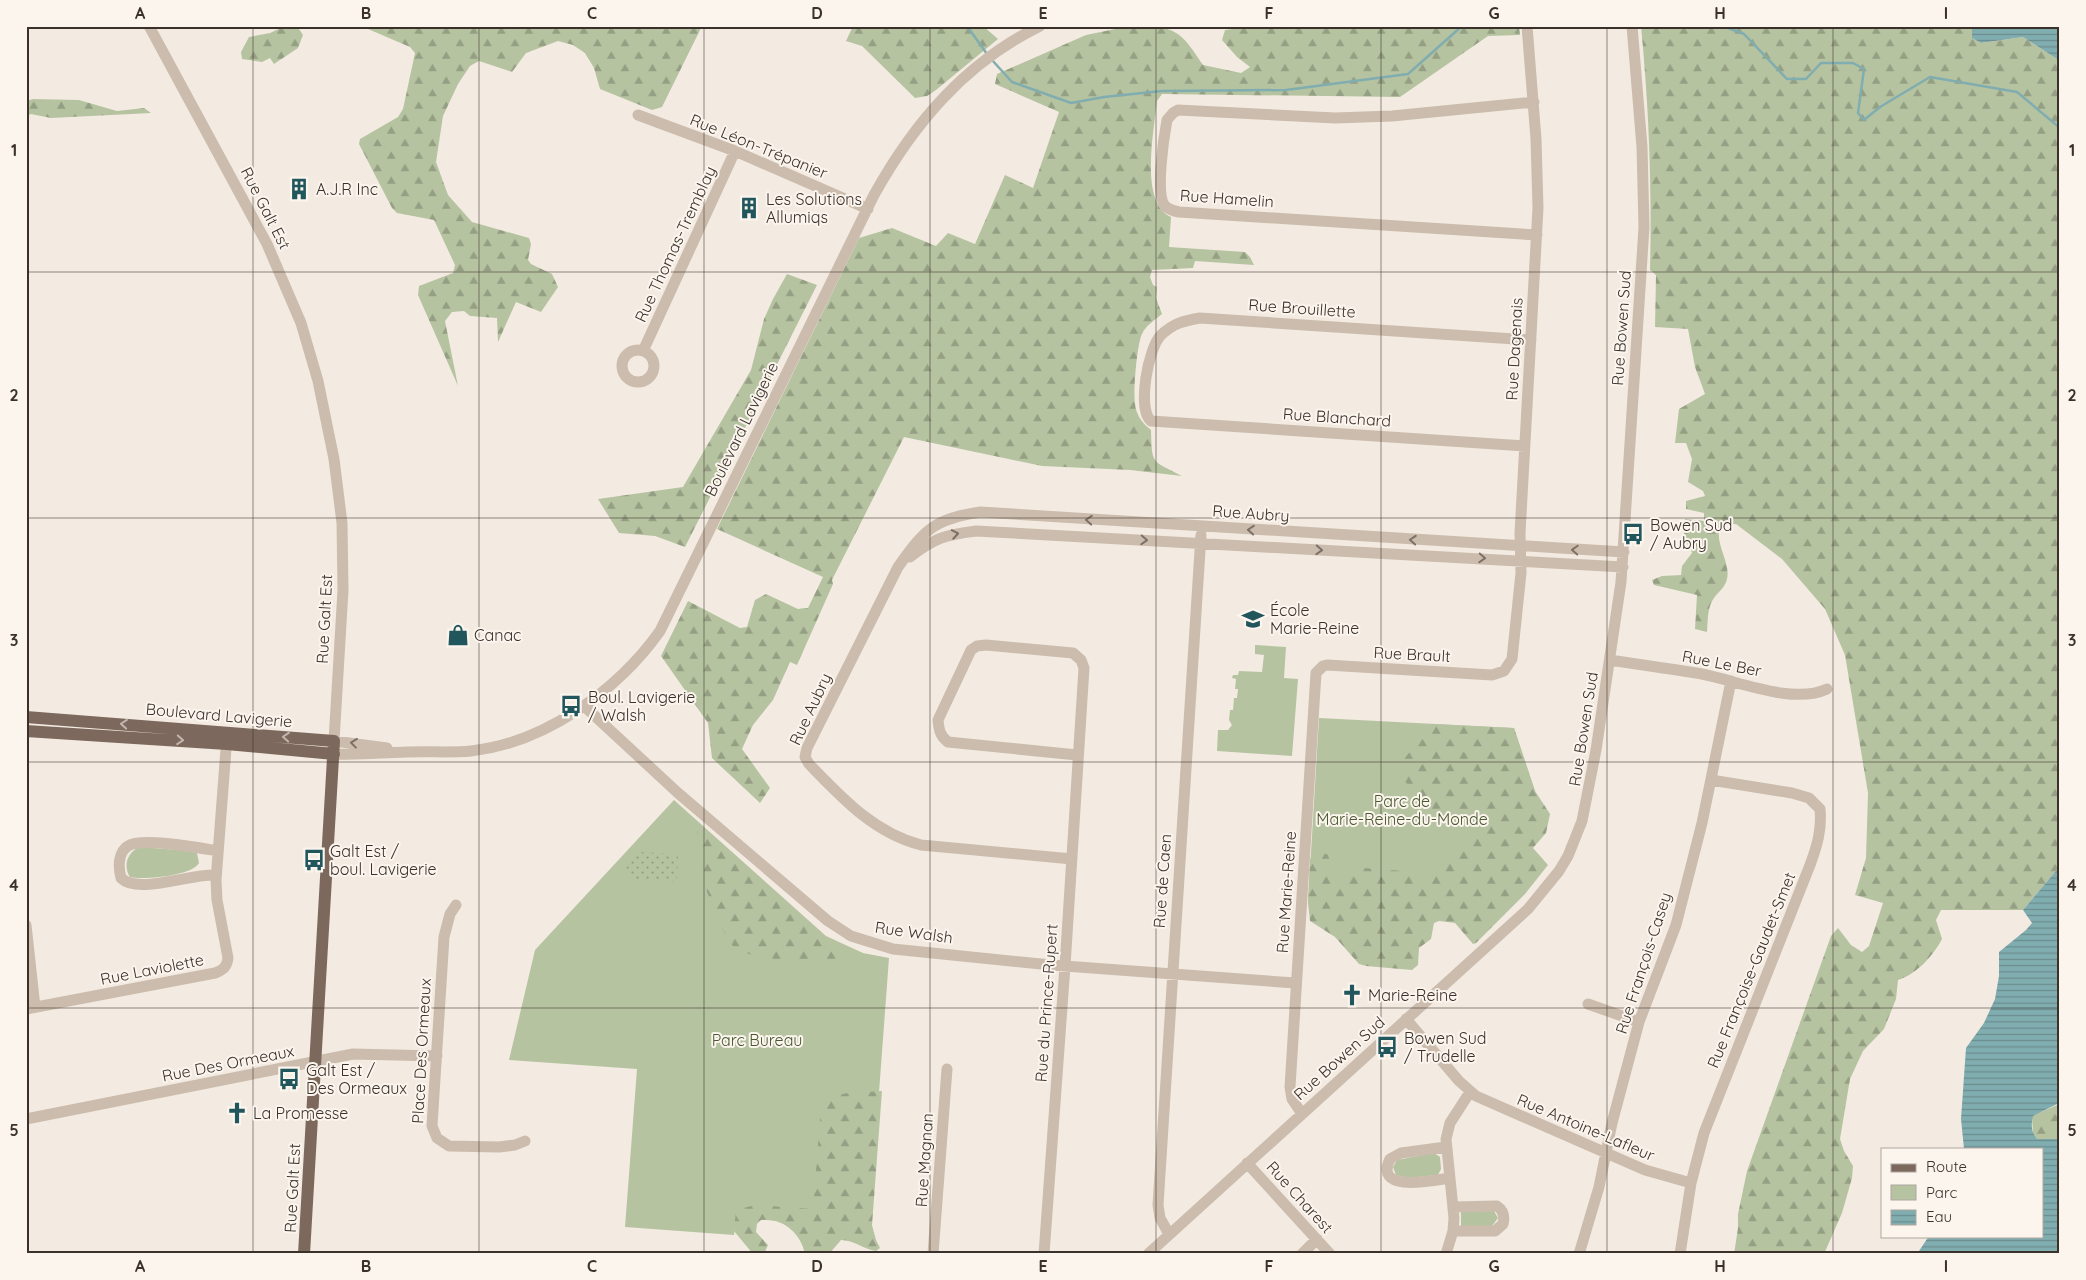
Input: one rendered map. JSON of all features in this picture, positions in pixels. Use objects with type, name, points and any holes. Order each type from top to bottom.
[{"type":"main road","name":"Boulevard Lavigerie","points":[[26,717],[334,748]]},
{"type":"main road","name":"Boulevard Lavigerie","points":[[26,731],[227,738]]},
{"type":"main road","name":"Rue Galt Est","points":[[304,1254],[334,748]]},
{"type":"street","name":"Rue Galt Est","points":[[149,26],[267,244],[301,323],[318,381],[334,459],[342,523],[343,590],[334,748]]},
{"type":"street","name":"Boulevard Lavigerie","points":[[334,748],[356,743],[409,752],[463,751],[493,747],[544,728],[584,706],[612,685],[623,674],[645,651],[660,631],[868,209],[899,153],[916,128],[945,95],[974,69],[1007,45],[1040,26]]},
{"type":"street","name":"Rue Dagenais","points":[[1504,671],[1512,659],[1521,560],[1520,546],[1537,235],[1538,174],[1528,26]]},
{"type":"street","name":"Rue Bowen Sud","points":[[1148,1254],[1528,909],[1548,886],[1568,856],[1582,821],[1610,660],[1624,552],[1644,227],[1642,148],[1632,26]]},
{"type":"street","name":"Rue Hamelin","points":[[1534,102],[1392,116],[1335,118],[1178,110],[1172,113],[1167,120],[1160,190],[1165,205],[1171,210],[1179,212],[1537,235]]},
{"type":"street","name":"Rue Léon-Trépanier","points":[[638,115],[735,151],[868,209]]},
{"type":"street","name":"Rue Thomas-Tremblay","points":[[643,350],[735,151]]},
{"type":"street","name":"Rue Brouillette","points":[[1147,417],[1145,408],[1148,362],[1154,345],[1160,336],[1176,322],[1200,318],[1531,340]]},
{"type":"street","name":"Rue Blanchard","points":[[1147,417],[1152,421],[1525,446]]},
{"type":"street","name":"Rue Aubry","points":[[1072,859],[921,845],[902,840],[888,833],[847,803],[809,764],[806,757],[807,748],[898,567],[917,541],[940,521],[980,512],[1624,552]]},
{"type":"street","name":"Rue de Caen","points":[[1169,1234],[1160,1218],[1158,1205],[1202,527]]},
{"type":"street","name":"Rue Aubry","points":[[898,567],[929,542],[951,534],[976,531],[1623,567]]},
{"type":"street","name":"Rue du Prince-Rupert","points":[[1044,1254],[1066,966],[1077,755],[1084,668],[1081,660],[1073,653],[986,646],[978,646],[971,650],[938,720],[939,731],[942,737],[948,742],[1077,755]]},
{"type":"street","name":"Rue Le Ber","points":[[1610,660],[1798,694],[1818,693],[1827,689]]},
{"type":"street","name":"Rue Brault","points":[[1318,669],[1327,665],[1492,675],[1504,671]]},
{"type":"street","name":"Rue Marie-Reine","points":[[1302,1114],[1292,1099],[1290,1087],[1314,688],[1318,669]]},
{"type":"street","name":"Rue François-Casey","points":[[1579,1254],[1597,1195],[1616,1107],[1639,1022],[1676,925],[1711,780],[1731,681]]},
{"type":"street","name":"Rue Walsh","points":[[584,706],[678,793],[828,921],[851,936],[893,949],[1066,966],[1295,983]]},
{"type":"street","name":"Rue Laviolette","points":[[30,1008],[215,973],[227,965],[228,958],[217,900],[216,875],[227,738]]},
{"type":"street","name":"Rue Françoise-Gaudet-Smet","points":[[1680,1254],[1691,1184],[1707,1124],[1810,866],[1818,842],[1821,824],[1820,809],[1809,798],[1792,793],[1711,780]]},
{"type":"street","points":[[216,875],[194,875],[150,884],[131,884],[121,878],[120,855],[127,846],[140,842],[218,850]]},
{"type":"street","name":"Place Des Ormeaux","points":[[456,905],[450,914],[444,937],[432,1126],[437,1138],[448,1146],[499,1148],[525,1141]]},
{"type":"street","points":[[26,925],[30,1008]]},
{"type":"street","points":[[1588,1004],[1639,1022]]},
{"type":"street","name":"Rue Antoine-Lafleur","points":[[1406,1019],[1470,1092],[1484,1101],[1653,1174],[1691,1184]]},
{"type":"street","name":"Rue Des Ormeaux","points":[[26,1119],[365,1053],[437,1056]]},
{"type":"street","name":"Rue Magnan","points":[[933,1254],[946,1069]]},
{"type":"street","points":[[1446,1254],[1454,1231],[1446,1148],[1450,1123],[1470,1092]]},
{"type":"street","points":[[1446,1148],[1397,1154],[1390,1159],[1388,1172],[1392,1178],[1401,1183],[1450,1178]]},
{"type":"street","name":"Rue Charest","points":[[1247,1163],[1330,1254]]},
{"type":"street","points":[[1453,1207],[1497,1206],[1504,1216],[1501,1227],[1495,1231],[1454,1231]]},
{"type":"street","points":[[1302,1254],[1317,1239]]},
{"type":"green space","points":[[285,26],[297,26],[303,35],[298,48],[274,64],[270,58],[262,62],[242,59],[241,52],[249,37],[270,33]]},
{"type":"green space","points":[[361,26],[702,26],[662,107],[652,110],[600,89],[594,68],[585,53],[573,45],[558,41],[526,53],[512,72],[479,61],[470,66],[458,84],[443,116],[436,162],[448,195],[472,222],[529,238],[531,244],[528,260],[531,264],[552,274],[558,287],[541,312],[516,302],[498,342],[497,318],[470,316],[464,311],[452,312],[445,321],[458,386],[418,295],[419,286],[453,273],[455,265],[434,220],[397,213],[392,208],[359,144],[360,139],[398,117],[403,109],[415,53],[410,47]]},
{"type":"green space","points":[[853,26],[983,26],[998,39],[936,90],[927,96],[915,98],[862,46],[846,41]]},
{"type":"green space","points":[[1130,26],[1157,27],[1174,32],[1188,43],[1203,65],[1241,73],[1250,67],[1237,57],[1222,40],[1225,30],[1255,26],[1519,26],[1520,35],[1488,36],[1400,97],[1162,94],[1157,101],[1151,165],[1155,197],[1161,209],[1171,217],[1169,247],[1245,252],[1254,265],[1195,261],[1193,268],[1152,270],[1150,277],[1153,285],[1157,287],[1156,298],[1162,314],[1146,328],[1140,339],[1136,368],[1135,404],[1140,419],[1151,430],[1152,450],[1155,460],[1182,476],[1130,470],[1042,466],[904,437],[832,580],[833,584],[797,665],[790,662],[773,700],[753,725],[742,749],[770,788],[760,803],[712,758],[708,723],[661,656],[688,601],[740,628],[747,627],[755,600],[766,594],[798,609],[808,608],[823,577],[717,529],[859,238],[892,228],[936,246],[948,233],[975,244],[1005,175],[1033,188],[1059,112],[995,84],[997,74],[1086,35]]},
{"type":"green space","points":[[1641,26],[1972,26],[1972,38],[1981,43],[2023,37],[2060,61],[2060,866],[2023,910],[1941,910],[1936,920],[1942,939],[1929,958],[1918,969],[1898,980],[1896,999],[1884,1029],[1863,1051],[1850,1079],[1840,1139],[1844,1151],[1853,1166],[1852,1178],[1842,1213],[1824,1254],[1734,1254],[1738,1214],[1747,1171],[1831,936],[1838,928],[1851,945],[1862,952],[1869,946],[1883,903],[1855,895],[1866,858],[1868,793],[1845,655],[1825,609],[1782,559],[1736,524],[1720,525],[1719,539],[1728,573],[1725,585],[1710,606],[1707,632],[1695,629],[1697,595],[1654,585],[1652,580],[1662,576],[1681,575],[1682,566],[1692,553],[1684,539],[1685,519],[1704,521],[1704,513],[1686,509],[1686,501],[1705,496],[1703,491],[1688,482],[1692,459],[1686,443],[1675,443],[1679,409],[1705,394],[1695,367],[1688,329],[1655,327],[1656,275],[1650,270],[1649,148]]},
{"type":"green space","points":[[33,99],[79,100],[117,111],[144,108],[151,113],[51,118],[31,114],[26,116],[26,101]]},
{"type":"green space","points":[[787,274],[817,285],[685,547],[655,536],[619,533],[598,499],[683,487],[751,370],[764,319]]},
{"type":"green space","points":[[1255,645],[1286,647],[1284,678],[1298,679],[1292,756],[1217,751],[1218,730],[1228,730],[1232,725],[1229,720],[1230,710],[1233,710],[1234,698],[1237,698],[1238,689],[1235,689],[1236,679],[1232,678],[1233,675],[1238,675],[1239,671],[1262,672],[1264,655],[1255,654]]},
{"type":"green space","name":"Parc de Marie-Reine-du-Monde","points":[[1319,718],[1514,728],[1535,791],[1380,967],[1308,903]]},
{"type":"green space","points":[[1432,724],[1514,728],[1535,791],[1550,814],[1546,833],[1533,848],[1548,865],[1525,894],[1476,943],[1473,944],[1455,923],[1439,921],[1434,923],[1431,939],[1419,948],[1418,965],[1412,970],[1359,964],[1335,937],[1310,921],[1308,903],[1310,859],[1314,854],[1324,853],[1328,855],[1330,861],[1329,877],[1333,879],[1341,879],[1351,867],[1429,873],[1436,871],[1472,831],[1476,817],[1474,814],[1434,810],[1425,807],[1400,775],[1400,764]]},
{"type":"green space","name":"Parc Bureau","points":[[674,800],[826,936],[863,953],[889,958],[869,1227],[736,1218],[734,1235],[625,1227],[637,1069],[509,1060],[535,950]]},
{"type":"green space","points":[[696,824],[819,934],[847,950],[838,966],[757,957],[736,949],[729,942],[707,892]]},
{"type":"green space","points":[[139,847],[192,851],[197,853],[199,863],[195,867],[178,874],[146,878],[130,877],[127,869],[127,860]]},
{"type":"green space","points":[[638,852],[678,854],[677,882],[633,880],[626,874],[627,864]]},
{"type":"green space","points":[[882,1091],[872,1225],[880,1248],[876,1251],[850,1241],[841,1240],[829,1254],[805,1254],[799,1239],[789,1228],[776,1221],[761,1220],[757,1224],[756,1232],[768,1245],[764,1254],[753,1254],[734,1231],[736,1210],[755,1205],[813,1209],[821,1107],[832,1097],[848,1093]]},
{"type":"green space","points":[[2060,1097],[2060,1139],[2037,1139],[2033,1134],[2032,1116],[2057,1105]]},
{"type":"green space","points":[[1434,1153],[1440,1157],[1441,1169],[1438,1175],[1407,1178],[1396,1175],[1393,1167],[1397,1160]]},
{"type":"green space","points":[[1461,1211],[1494,1211],[1498,1218],[1492,1226],[1461,1226]]},
{"type":"water","points":[[1972,26],[2060,26],[2060,61],[2023,37],[1981,43],[1972,38]]},
{"type":"water","points":[[2060,866],[2060,1097],[2057,1104],[2033,1116],[2032,1125],[2037,1139],[2060,1139],[2060,1254],[1917,1254],[1928,1238],[2044,1238],[2044,1148],[1964,1148],[1961,1119],[1966,1048],[1984,1023],[1995,999],[1999,976],[1999,952],[2032,923],[2023,910]]},
{"type":"waterway","points":[[967,26],[987,54]]},
{"type":"waterway","points":[[992,60],[1012,82],[1071,103],[1104,97],[1162,91],[1286,90],[1408,74],[1462,26]]},
{"type":"waterway","points":[[1723,26],[1744,34],[1787,79],[1806,79],[1821,63],[1853,63],[1864,69],[1858,113],[1864,120],[1880,107],[1930,77],[2017,92],[2060,128]]},
{"type":"place","name":"A.J.R Inc","points":[[299,189]]},
{"type":"place","name":"Les Solutions Allumiqs","points":[[749,208]]},
{"type":"place","name":"Bowen Sud / Aubry","points":[[1633,534]]},
{"type":"place","name":"École Marie-Reine","points":[[1253,619]]},
{"type":"place","name":"Canac","points":[[458,635]]},
{"type":"place","name":"Boul. Lavigerie / Walsh","points":[[571,706]]},
{"type":"place","name":"Galt Est / boul. Lavigerie","points":[[314,860]]},
{"type":"place","name":"Marie-Reine","points":[[1352,995]]},
{"type":"place","name":"Bowen Sud / Trudelle","points":[[1387,1047]]},
{"type":"place","name":"Galt Est / Des Ormeaux","points":[[289,1079]]},
{"type":"place","name":"La Promesse","points":[[237,1113]]}]
